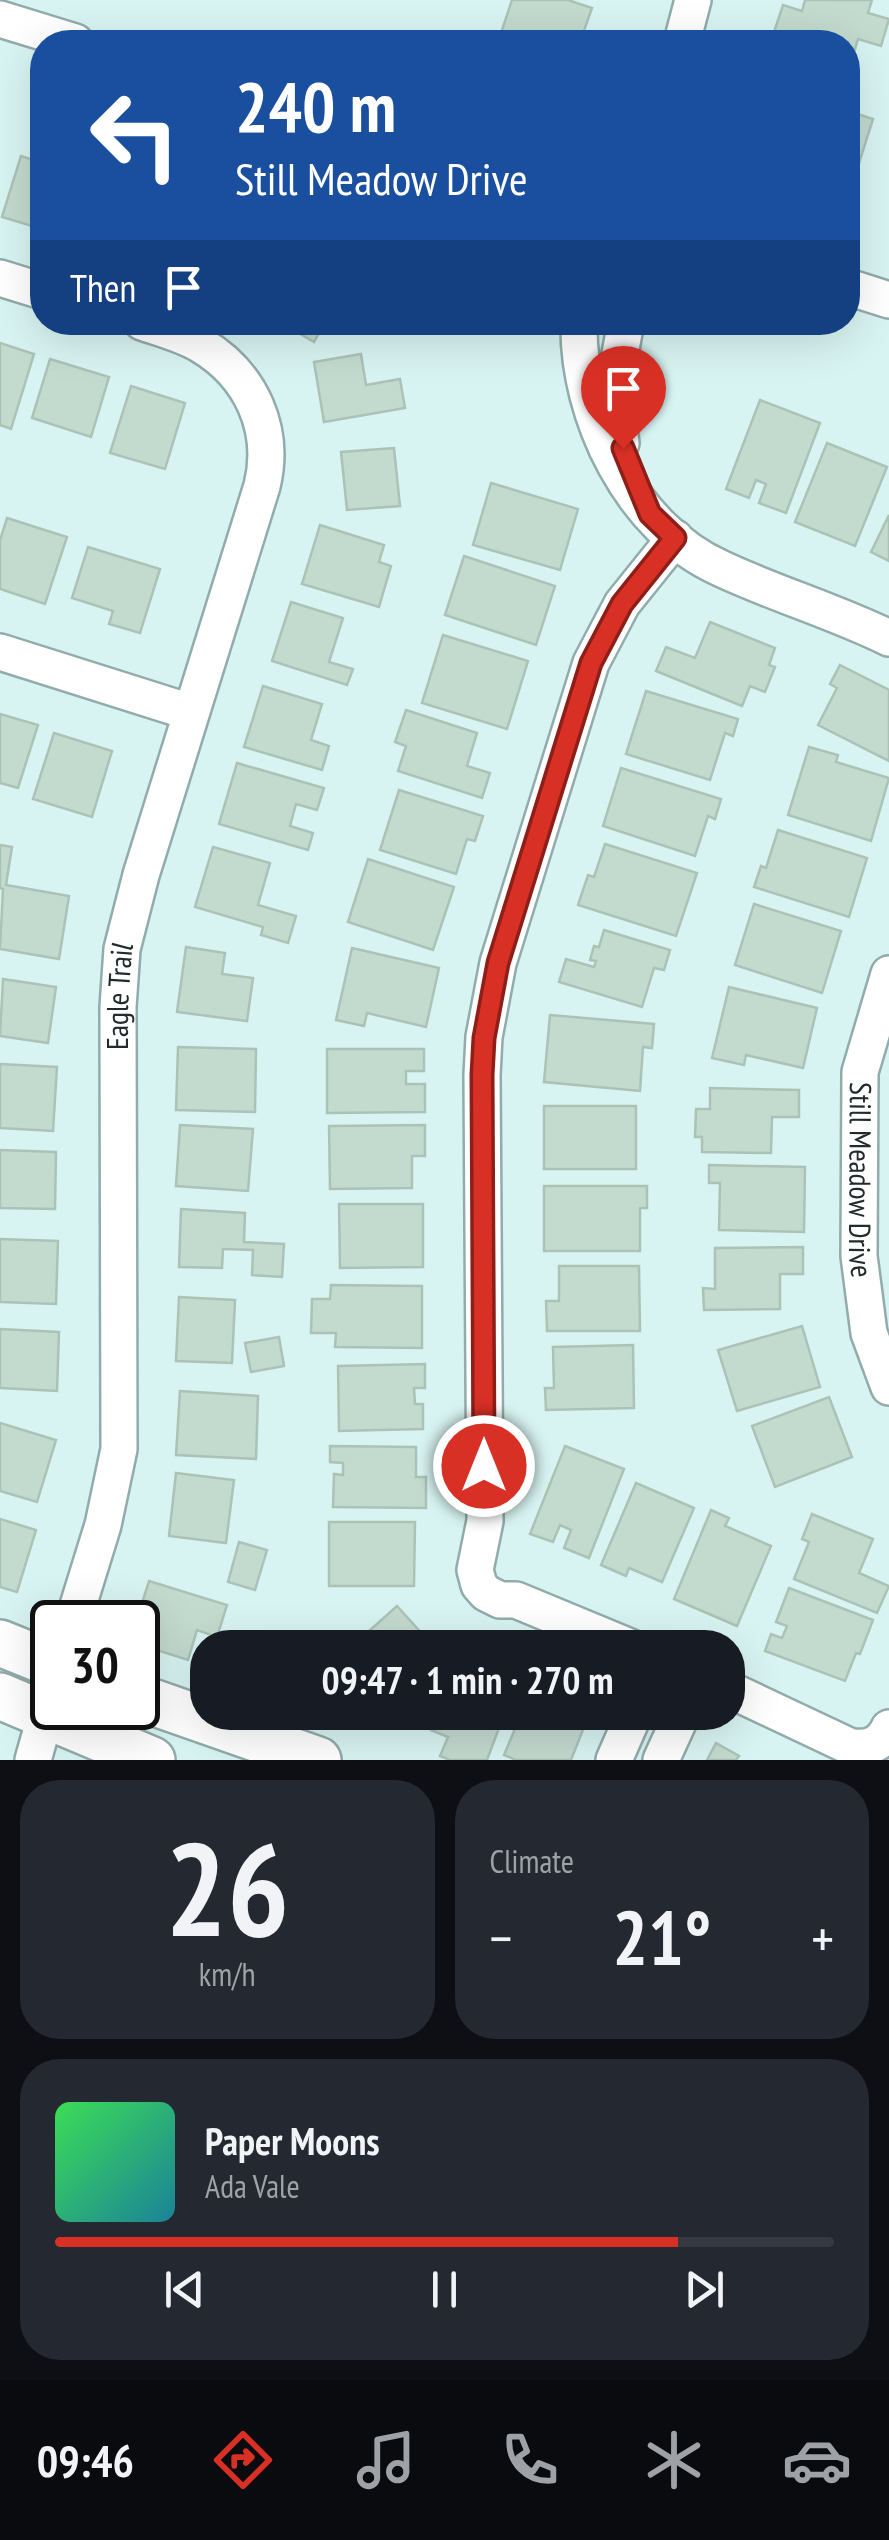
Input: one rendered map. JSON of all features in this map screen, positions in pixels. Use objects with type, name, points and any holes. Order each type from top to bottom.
[{"type":"main road","points":[[0,1643],[30,1655]]},
{"type":"main road","points":[[0,1696],[30,1701]]},
{"type":"main road","points":[[160,1705],[318,1760]]},
{"type":"main road","points":[[97,1730],[152,1760]]},
{"type":"street","points":[[685,30],[693,0]]},
{"type":"street","points":[[0,19],[36,30]]},
{"type":"street","points":[[0,278],[30,288]]},
{"type":"street","points":[[860,291],[889,300]]},
{"type":"street","name":"Eagle Trail","points":[[81,1600],[103,1525],[118,1449],[118,1007],[122,949],[141,875],[265,471],[265,437],[248,388],[218,356],[176,335]]},
{"type":"street","points":[[578,335],[588,400],[602,442],[662,526],[717,567],[820,606],[889,638]]},
{"type":"street","points":[[623,335],[614,372],[614,411],[623,448],[662,526]]},
{"type":"street","points":[[588,1630],[516,1600],[495,1598],[482,1589],[476,1575],[485,1521],[484,1038],[498,963],[591,663],[662,526]]},
{"type":"street","points":[[0,652],[190,712]]},
{"type":"street","name":"Still Meadow Drive","points":[[889,974],[864,1054],[859,1090],[860,1282],[869,1332],[889,1387]]},
{"type":"street","points":[[745,1697],[849,1746],[879,1738]]},
{"type":"street","points":[[32,1760],[42,1730]]},
{"type":"street","points":[[614,1760],[627,1730]]},
{"type":"street","points":[[661,1760],[674,1730]]},
{"type":"building","points":[[512,0],[568,0],[592,8],[584,30],[502,30]]},
{"type":"building","points":[[805,0],[872,0],[868,13],[889,19],[881,46],[860,40],[860,30],[775,30],[783,5],[802,11]]},
{"type":"building","points":[[860,115],[873,119],[860,160]]},
{"type":"building","points":[[21,156],[30,159],[30,225],[2,217]]},
{"type":"building","points":[[0,343],[34,354],[11,429],[0,425]]},
{"type":"building","points":[[361,354],[366,385],[400,379],[405,408],[324,422],[314,362]]},
{"type":"building","points":[[50,359],[109,377],[91,437],[32,418]]},
{"type":"building","points":[[131,386],[185,403],[165,469],[110,453]]},
{"type":"building","points":[[760,400],[820,423],[786,513],[759,503],[766,484],[756,480],[749,498],[726,489]]},
{"type":"building","points":[[827,443],[887,467],[855,546],[795,522]]},
{"type":"building","points":[[394,448],[400,506],[347,510],[341,452]]},
{"type":"building","points":[[491,483],[578,509],[560,570],[473,545]]},
{"type":"building","points":[[889,515],[889,561],[871,552]]},
{"type":"building","points":[[7,518],[67,537],[45,604],[0,589],[0,540]]},
{"type":"building","points":[[320,525],[384,545],[379,562],[391,566],[379,607],[302,584]]},
{"type":"building","points":[[88,547],[160,569],[140,633],[109,624],[113,611],[72,598]]},
{"type":"building","points":[[464,556],[555,586],[536,645],[445,615]]},
{"type":"building","points":[[291,602],[343,618],[329,662],[353,669],[347,685],[272,661]]},
{"type":"building","points":[[710,622],[775,648],[769,665],[775,667],[765,692],[750,686],[742,706],[656,671],[666,647],[695,658]]},
{"type":"building","points":[[443,635],[528,661],[507,729],[422,703]]},
{"type":"building","points":[[840,665],[889,690],[889,761],[818,725],[837,688],[830,684]]},
{"type":"building","points":[[263,686],[322,704],[311,740],[329,746],[322,770],[244,747]]},
{"type":"building","points":[[646,691],[738,719],[733,736],[725,733],[710,780],[626,754]]},
{"type":"building","points":[[406,710],[477,733],[467,766],[490,773],[482,798],[398,771],[406,746],[395,742]]},
{"type":"building","points":[[0,714],[38,725],[18,788],[0,783]]},
{"type":"building","points":[[54,733],[112,751],[92,817],[33,799]]},
{"type":"building","points":[[809,747],[838,755],[836,762],[889,778],[871,841],[788,815]]},
{"type":"building","points":[[237,763],[324,788],[317,810],[296,804],[290,826],[313,833],[308,850],[219,824]]},
{"type":"building","points":[[621,768],[721,799],[715,819],[708,816],[695,856],[603,826]]},
{"type":"building","points":[[399,790],[483,816],[475,841],[467,839],[456,874],[380,850]]},
{"type":"building","points":[[778,830],[867,858],[849,917],[754,887],[761,866],[766,868]]},
{"type":"building","points":[[605,844],[697,873],[676,936],[578,905],[588,875],[594,877]]},
{"type":"building","points":[[0,845],[12,847],[6,885],[69,896],[59,959],[0,949]]},
{"type":"building","points":[[213,847],[270,863],[258,905],[296,916],[288,943],[261,935],[263,927],[195,907]]},
{"type":"building","points":[[368,859],[454,887],[433,950],[348,922]]},
{"type":"building","points":[[754,904],[841,931],[822,993],[735,965]]},
{"type":"building","points":[[604,930],[670,950],[664,970],[654,968],[642,1007],[559,982],[566,959],[594,967],[596,961],[590,960]]},
{"type":"building","points":[[186,947],[225,953],[222,974],[253,978],[247,1021],[177,1012]]},
{"type":"building","points":[[352,948],[439,968],[426,1027],[367,1013],[364,1026],[336,1020]]},
{"type":"building","points":[[3,979],[56,987],[48,1043],[0,1036]]},
{"type":"building","points":[[729,987],[817,1008],[803,1068],[746,1055],[744,1065],[712,1058]]},
{"type":"building","points":[[550,1015],[654,1024],[652,1048],[643,1047],[640,1091],[544,1082]]},
{"type":"building","points":[[178,1047],[256,1049],[255,1112],[176,1110]]},
{"type":"building","points":[[327,1049],[424,1049],[424,1071],[406,1071],[406,1084],[425,1084],[425,1112],[327,1113]]},
{"type":"building","points":[[0,1064],[57,1067],[53,1131],[0,1128]]},
{"type":"building","points":[[710,1088],[799,1090],[799,1117],[772,1117],[771,1153],[702,1152],[702,1137],[695,1137],[696,1109],[710,1109]]},
{"type":"building","points":[[544,1106],[636,1106],[636,1169],[544,1169]]},
{"type":"building","points":[[180,1125],[253,1129],[248,1191],[176,1186]]},
{"type":"building","points":[[425,1125],[425,1156],[412,1156],[412,1188],[330,1189],[329,1126]]},
{"type":"building","points":[[0,1150],[56,1152],[55,1209],[0,1208]]},
{"type":"building","points":[[709,1165],[805,1167],[804,1232],[719,1230],[720,1183],[709,1183]]},
{"type":"building","points":[[544,1186],[647,1186],[647,1208],[640,1208],[640,1251],[544,1251]]},
{"type":"building","points":[[339,1204],[423,1204],[423,1267],[340,1268]]},
{"type":"building","points":[[181,1209],[245,1213],[244,1242],[284,1244],[282,1277],[252,1275],[253,1250],[223,1249],[222,1268],[179,1267]]},
{"type":"building","points":[[0,1239],[58,1241],[56,1304],[0,1302]]},
{"type":"building","points":[[803,1247],[803,1274],[780,1274],[780,1309],[704,1310],[703,1288],[715,1289],[715,1248]]},
{"type":"building","points":[[559,1266],[639,1266],[640,1331],[547,1331],[546,1301],[559,1301]]},
{"type":"building","points":[[331,1285],[422,1286],[422,1348],[335,1347],[336,1333],[311,1333],[312,1299],[330,1299]]},
{"type":"building","points":[[179,1297],[235,1300],[232,1363],[176,1361]]},
{"type":"building","points":[[802,1326],[820,1387],[737,1411],[718,1350]]},
{"type":"building","points":[[0,1329],[59,1332],[57,1391],[0,1388]]},
{"type":"building","points":[[279,1337],[284,1366],[251,1372],[245,1343]]},
{"type":"building","points":[[633,1345],[634,1408],[546,1410],[545,1388],[554,1388],[553,1347]]},
{"type":"building","points":[[425,1364],[425,1388],[414,1388],[415,1404],[423,1404],[423,1429],[339,1431],[338,1366]]},
{"type":"building","points":[[180,1391],[258,1396],[256,1459],[176,1455]]},
{"type":"building","points":[[829,1397],[852,1457],[775,1487],[752,1426]]},
{"type":"building","points":[[0,1423],[56,1440],[37,1502],[0,1491]]},
{"type":"building","points":[[330,1446],[416,1447],[416,1477],[426,1477],[426,1508],[333,1507],[334,1474],[343,1475],[343,1463],[330,1462]]},
{"type":"building","points":[[565,1446],[624,1469],[589,1558],[564,1548],[571,1530],[560,1525],[553,1542],[530,1534]]},
{"type":"building","points":[[176,1473],[234,1480],[226,1543],[169,1536]]},
{"type":"building","points":[[636,1483],[694,1508],[662,1582],[629,1568],[626,1576],[601,1565]]},
{"type":"building","points":[[711,1510],[729,1518],[725,1526],[771,1546],[737,1626],[674,1599]]},
{"type":"building","points":[[812,1514],[873,1539],[859,1573],[889,1586],[877,1613],[794,1579],[809,1542],[802,1539]]},
{"type":"building","points":[[0,1519],[36,1530],[17,1592],[0,1587]]},
{"type":"building","points":[[329,1522],[415,1522],[414,1586],[329,1586]]},
{"type":"building","points":[[239,1542],[267,1550],[255,1590],[228,1582]]},
{"type":"building","points":[[149,1581],[227,1605],[219,1630],[190,1630],[188,1660],[160,1651],[160,1600],[143,1600]]},
{"type":"building","points":[[789,1588],[873,1620],[845,1681],[765,1651],[771,1634],[782,1638],[787,1626],[776,1622]]},
{"type":"building","points":[[397,1606],[419,1630],[370,1630]]},
{"type":"building","points":[[431,1730],[498,1730],[487,1760],[450,1760],[440,1756],[448,1737]]},
{"type":"building","points":[[514,1730],[583,1730],[571,1760],[516,1760],[504,1755]]},
{"type":"building","points":[[716,1743],[739,1756],[736,1760],[707,1760]]},
{"type":"route","points":[[484,1466],[482,1075],[490,1000],[591,663],[622,604],[675,538],[650,514],[623,448]]}]
